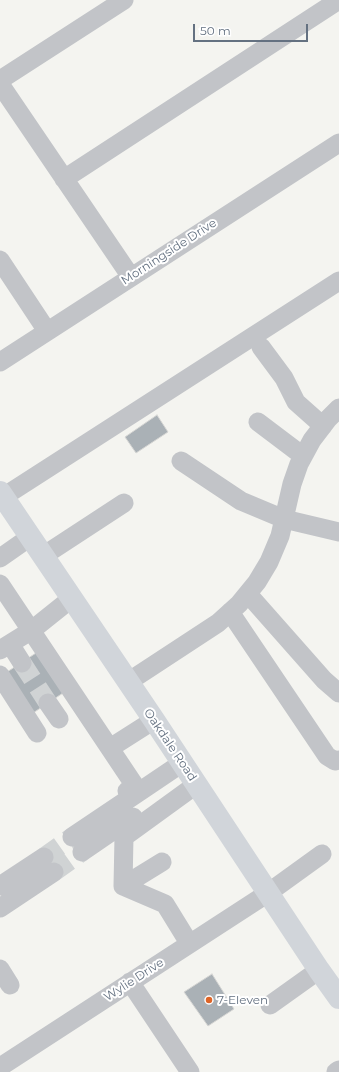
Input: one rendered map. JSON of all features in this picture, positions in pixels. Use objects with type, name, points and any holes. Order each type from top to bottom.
[{"type":"main road","name":"Oakdale Road","points":[[2,494],[339,998]]},
{"type":"street","points":[[0,80],[124,0]]},
{"type":"street","points":[[64,179],[339,0]]},
{"type":"street","points":[[0,84],[131,277]]},
{"type":"street","name":"Morningside Drive","points":[[0,362],[339,143]]},
{"type":"street","points":[[0,260],[47,332]]},
{"type":"street","points":[[2,494],[339,281]]},
{"type":"street","points":[[260,347],[284,378],[296,402],[323,426]]},
{"type":"street","points":[[128,682],[218,623],[248,594],[269,562],[280,536],[292,484],[303,456],[312,440],[339,408]]},
{"type":"street","points":[[258,422],[303,456]]},
{"type":"street","points":[[181,461],[241,501],[284,519],[339,532]]},
{"type":"street","points":[[44,556],[124,503]]},
{"type":"street","points":[[0,558],[30,537]]},
{"type":"street","points":[[0,584],[139,792],[143,810],[75,840],[123,791],[139,792],[182,762]]},
{"type":"street","points":[[248,594],[324,680],[339,693]]},
{"type":"street","points":[[22,663],[5,647],[32,630],[72,598]]},
{"type":"street","points":[[230,612],[327,756],[335,761],[339,760]]},
{"type":"street","points":[[0,675],[37,733]]},
{"type":"street","points":[[48,703],[59,720]]},
{"type":"street","points":[[110,748],[154,720]]},
{"type":"street","points":[[123,886],[124,837],[196,784]]},
{"type":"street","name":"Wylie Drive","points":[[0,1067],[268,893],[322,854]]},
{"type":"street","points":[[0,873],[46,860]]},
{"type":"street","points":[[0,886],[46,860]]},
{"type":"street","points":[[0,898],[46,860]]},
{"type":"street","points":[[0,908],[46,860]]},
{"type":"street","points":[[123,886],[162,862]]},
{"type":"street","points":[[123,886],[165,904],[189,943]]},
{"type":"street","points":[[0,969],[10,985]]},
{"type":"street","points":[[270,1005],[319,970]]},
{"type":"street","points":[[130,982],[190,1072]]},
{"type":"building","points":[[157,415],[168,432],[136,453],[125,437]]},
{"type":"building","points":[[36,653],[63,693],[30,715],[4,674]]},
{"type":"building","name":"7-Eleven","points":[[212,974],[234,1009],[208,1026],[184,992]]},
{"type":"tunnel","points":[[22,663],[48,703]]},
{"type":"tunnel","points":[[44,857],[72,837]]},
{"type":"tunnel","points":[[54,872],[82,852]]},
{"type":"place","name":"7-Eleven","points":[[209,1000]]}]
